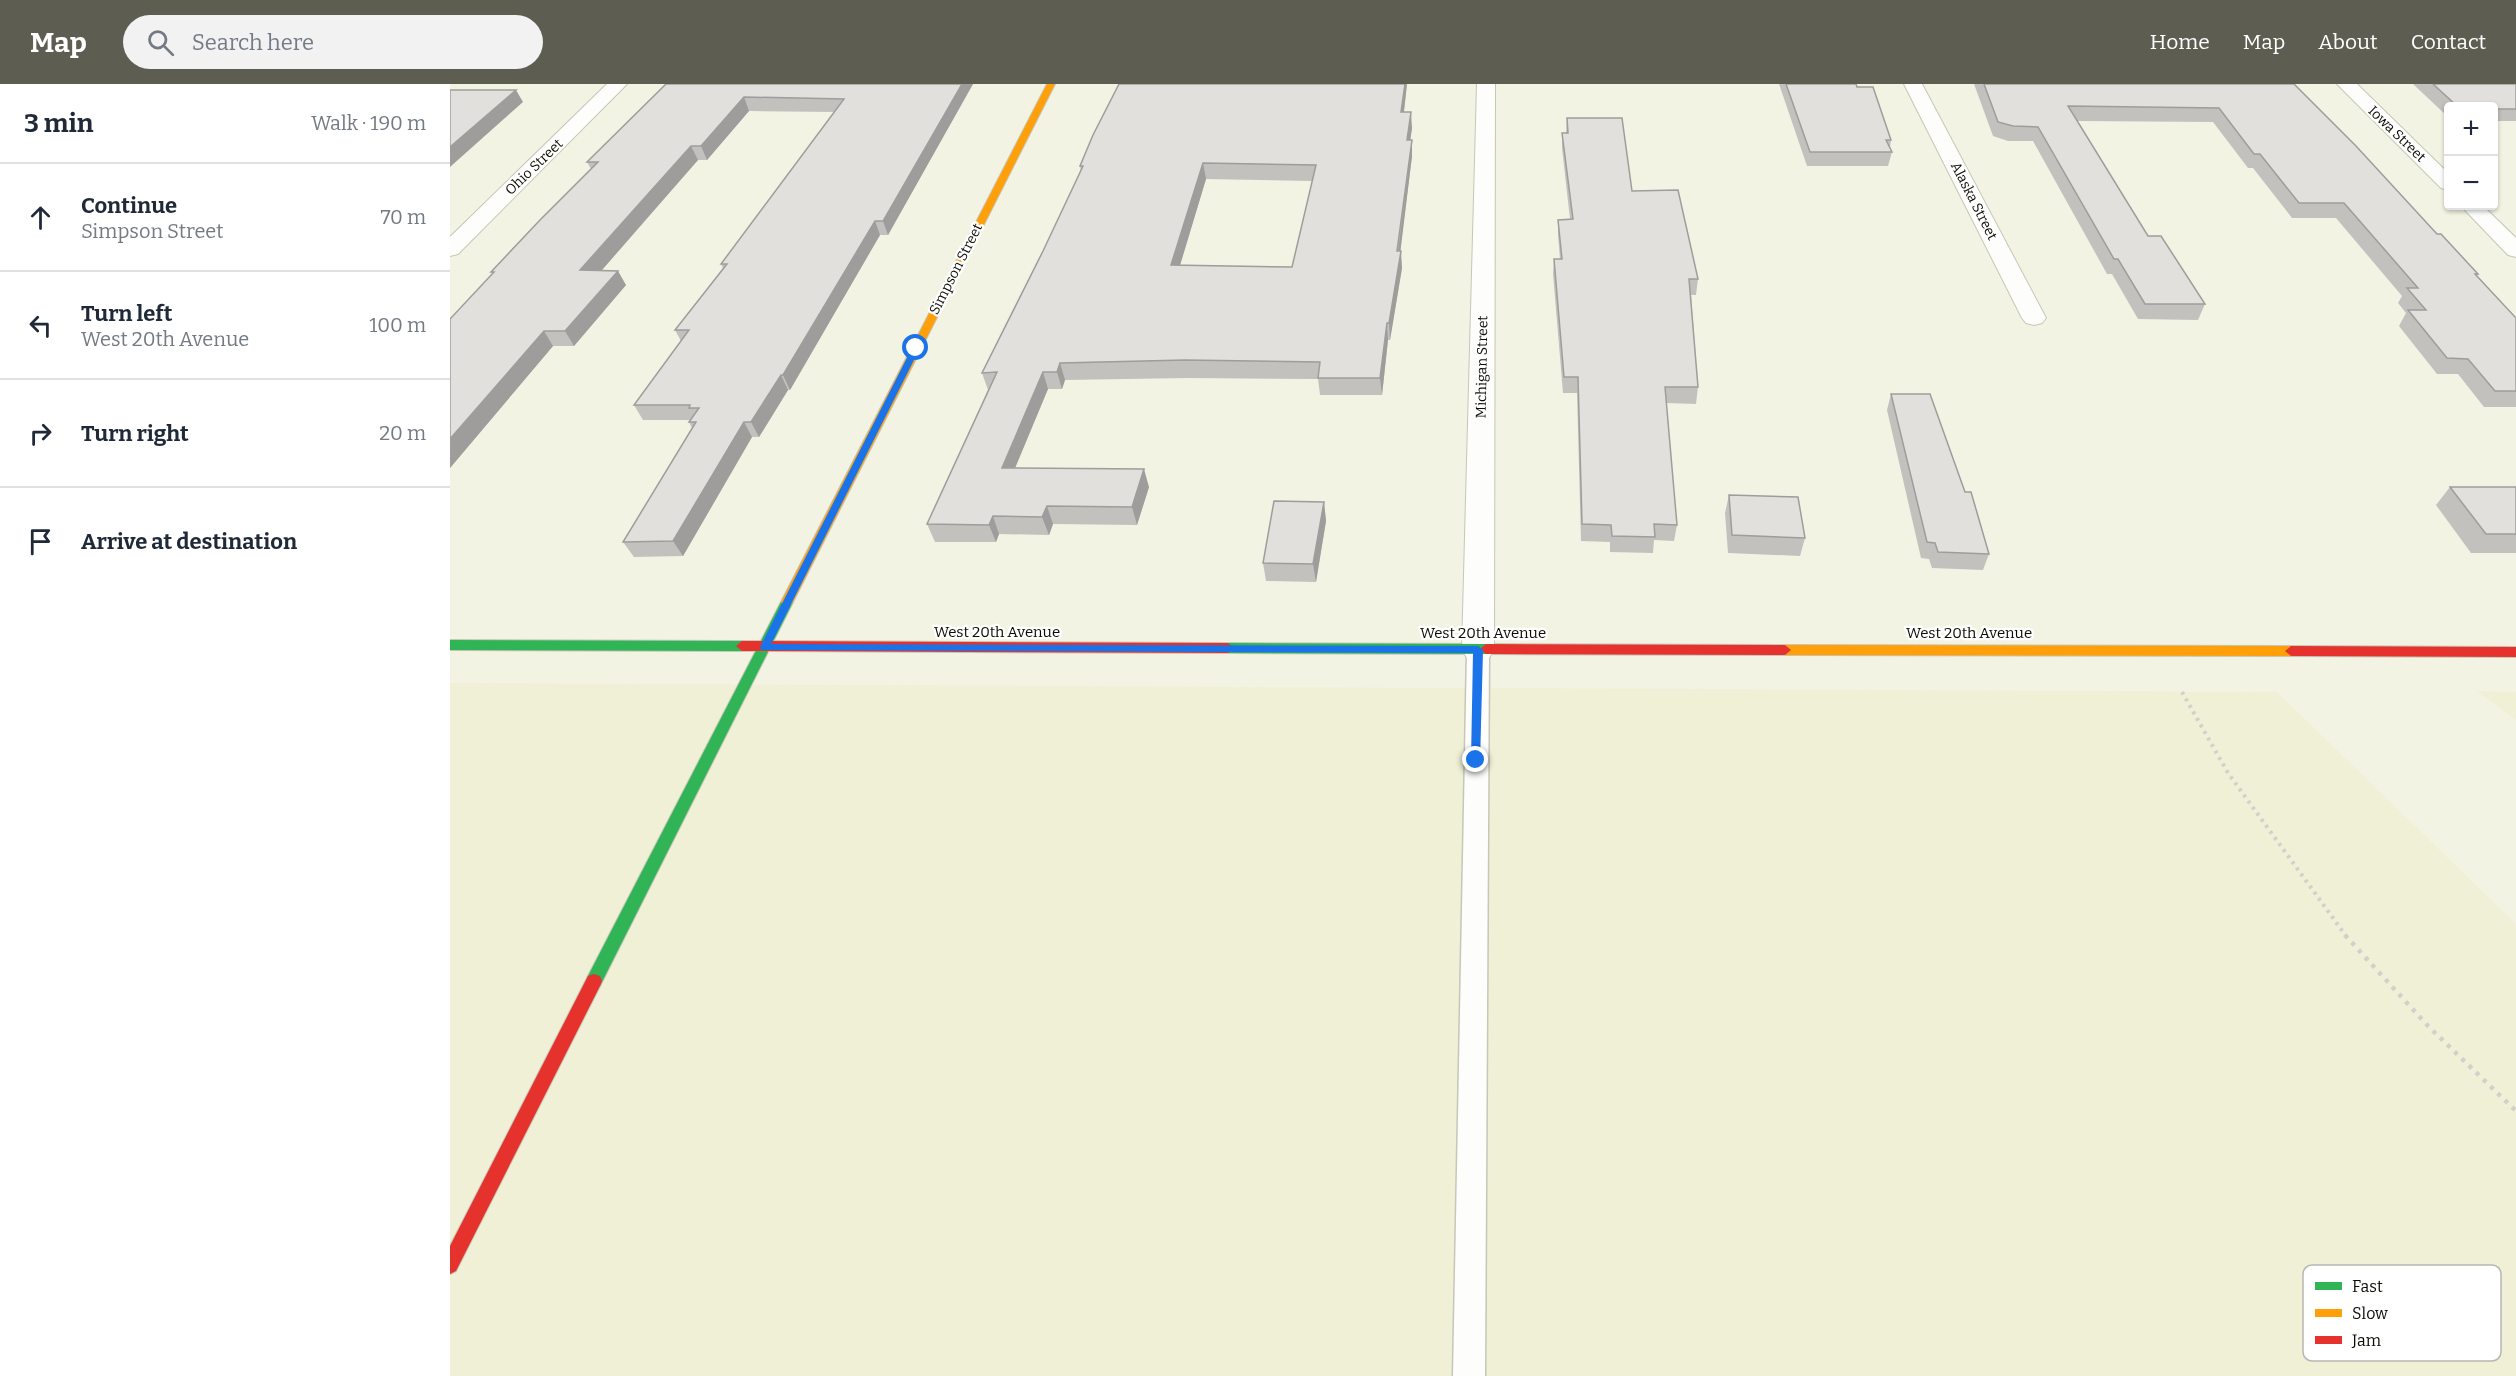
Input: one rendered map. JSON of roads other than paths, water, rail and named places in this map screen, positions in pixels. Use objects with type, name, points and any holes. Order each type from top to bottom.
[{"type":"main road","name":"Simpson Street","points":[[450,1265],[1051,84]]},
{"type":"main road","name":"West 20th Avenue","points":[[450,645],[2516,652]]},
{"type":"street","name":"Ohio Street","points":[[450,249],[618,84]]},
{"type":"street","name":"Michigan Street","points":[[1478,650],[1486,84]]},
{"type":"street","name":"Alaska Street","points":[[1913,84],[2034,318]]},
{"type":"street","name":"Iowa Street","points":[[2346,84],[2444,180]]},
{"type":"street","points":[[2474,210],[2516,250]]},
{"type":"lane","points":[[1469,1376],[1478,650]]}]
